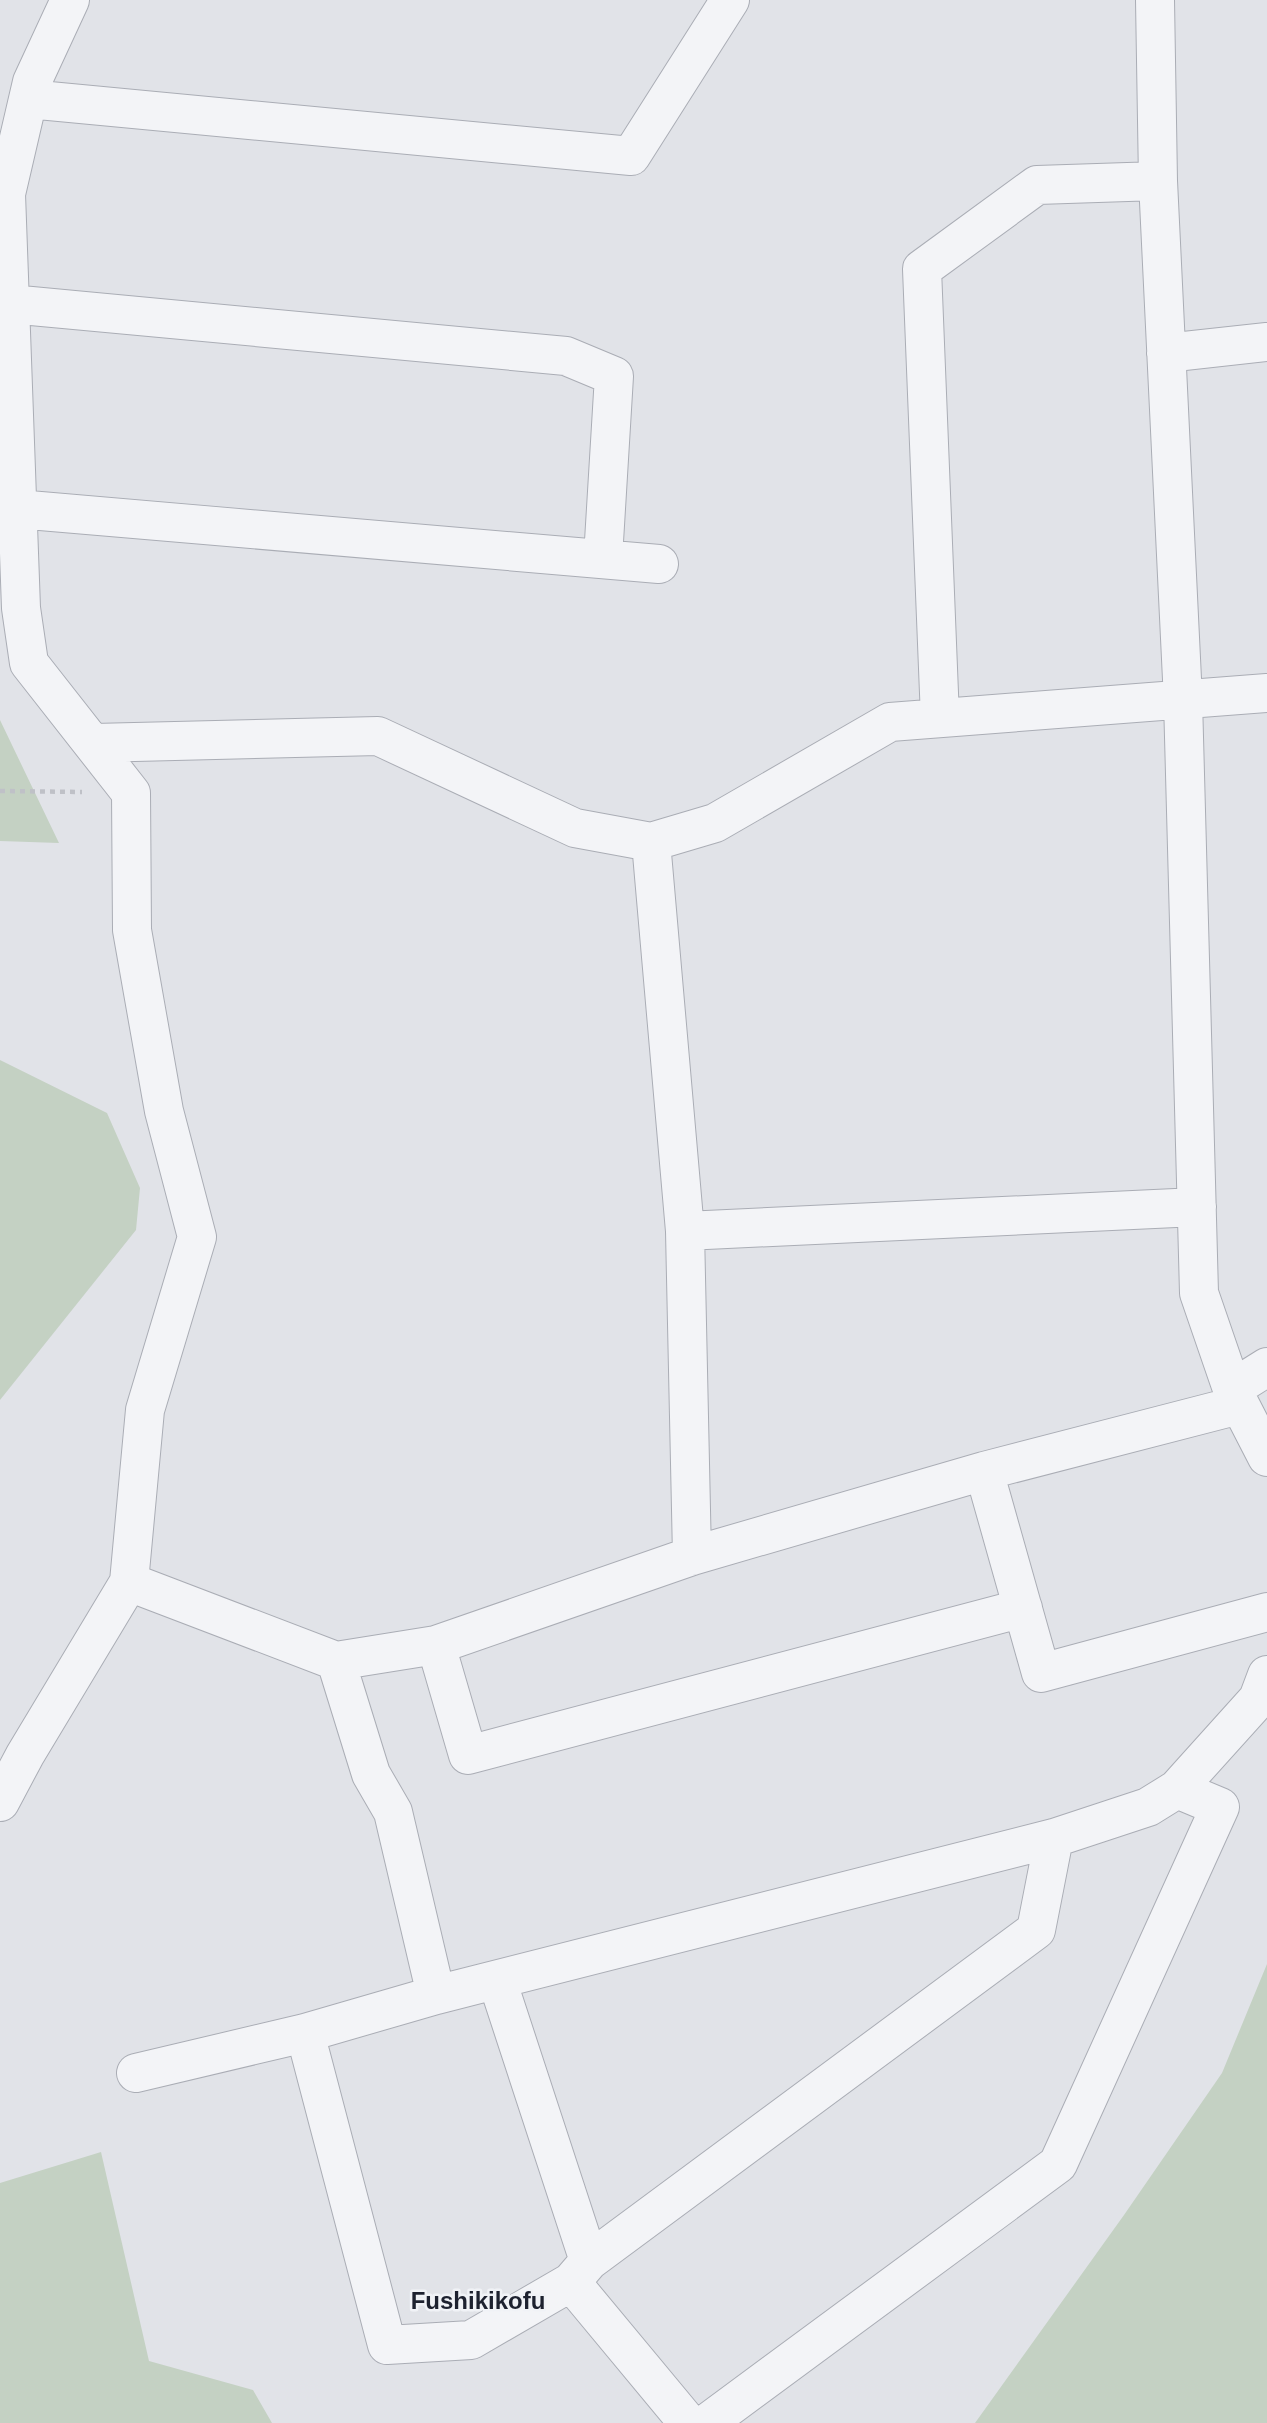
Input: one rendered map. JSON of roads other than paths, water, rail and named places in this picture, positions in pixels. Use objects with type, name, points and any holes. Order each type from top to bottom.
[{"type":"street","points":[[0,1802],[129,1582],[145,1410],[197,1237],[164,1111],[132,930],[131,793],[29,663],[11,611],[18,509],[6,194],[32,82],[70,0]]},
{"type":"street","points":[[28,99],[631,156],[730,0]]},
{"type":"street","points":[[1155,0],[1158,181],[1183,700],[1199,1293],[1236,1397],[1267,1457]]},
{"type":"street","points":[[940,718],[922,270],[1037,185],[1158,181]]},
{"type":"street","points":[[10,304],[566,356],[614,376],[603,558]]},
{"type":"street","points":[[1166,353],[1267,342]]},
{"type":"street","points":[[18,509],[659,564]]},
{"type":"street","points":[[94,743],[377,736],[575,828],[651,842],[715,823],[890,722],[1267,692]]},
{"type":"street","points":[[651,842],[685,1231],[692,1556]]},
{"type":"street","points":[[685,1231],[1197,1207]]},
{"type":"street","points":[[129,1582],[335,1661],[436,1645],[692,1556],[1236,1397],[1267,1367]]},
{"type":"street","points":[[984,1471],[1041,1673],[1267,1612]]},
{"type":"street","points":[[436,1645],[468,1755],[1023,1608]]},
{"type":"street","points":[[335,1661],[371,1774],[393,1812],[436,1995]]},
{"type":"street","points":[[136,2073],[305,2033],[436,1995],[1054,1838],[1148,1807],[1177,1789],[1258,1699],[1267,1675]]},
{"type":"street","points":[[707,2423],[1058,2164],[1220,1807],[1177,1789]]},
{"type":"street","points":[[305,2033],[387,2345],[471,2340],[580,2272],[1036,1930],[1054,1838]]},
{"type":"street","points":[[497,1980],[580,2272],[688,2423]]},
{"type":"district","name":"Fushikikofu","points":[[478,2300]]}]
